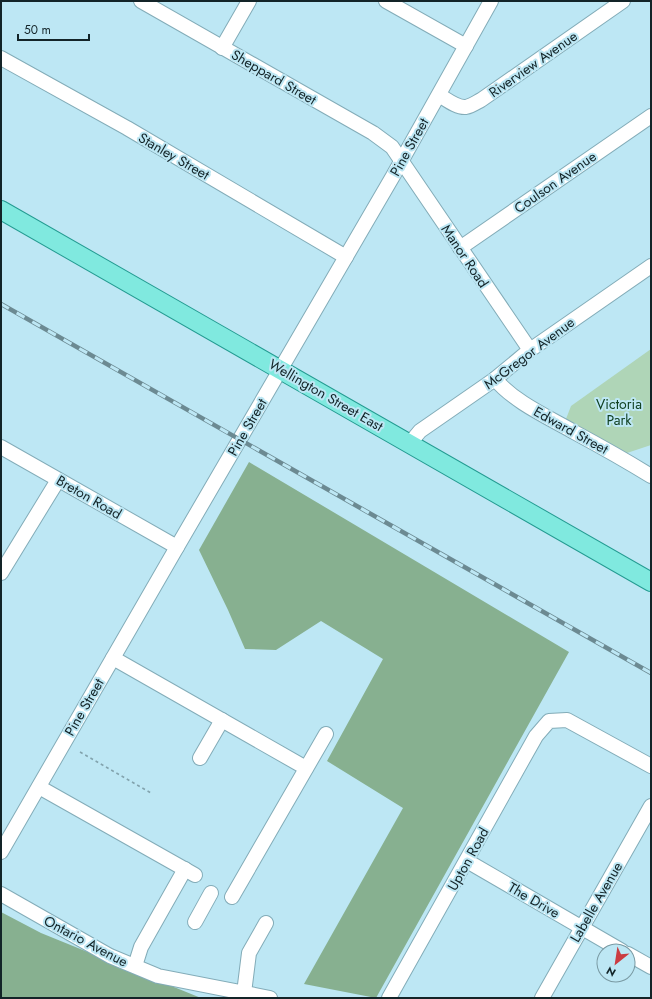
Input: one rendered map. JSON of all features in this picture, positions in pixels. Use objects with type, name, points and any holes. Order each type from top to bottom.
[{"type":"main road","name":"Wellington Street East","points":[[1,210],[651,582]]},
{"type":"street","name":"Sheppard Street","points":[[141,1],[373,133],[392,147],[402,160]]},
{"type":"street","points":[[222,48],[249,1]]},
{"type":"street","points":[[386,1],[466,46]]},
{"type":"street","name":"Pine Street","points":[[1,852],[402,160],[491,1]]},
{"type":"street","name":"Riverview Avenue","points":[[439,94],[458,105],[465,107],[481,100],[623,1]]},
{"type":"street","name":"Stanley Street","points":[[1,58],[127,128],[346,257]]},
{"type":"street","name":"Coulson Avenue","points":[[460,248],[651,116]]},
{"type":"street","name":"Manor Road","points":[[402,160],[530,350]]},
{"type":"street","name":"McGregor Avenue","points":[[410,443],[420,431],[495,379],[530,350],[651,266]]},
{"type":"street","name":"Edward Street","points":[[495,379],[504,390],[540,413],[651,476]]},
{"type":"street","name":"Breton Road","points":[[1,447],[177,547]]},
{"type":"street","points":[[1,574],[58,480]]},
{"type":"street","points":[[113,658],[306,768]]},
{"type":"street","points":[[200,758],[222,720]]},
{"type":"street","name":"Upton Road","points":[[389,998],[536,736],[549,721],[566,720],[651,766]]},
{"type":"street","points":[[232,898],[326,734]]},
{"type":"street","points":[[39,787],[190,872],[141,947],[135,966]]},
{"type":"street","name":"Labelle Avenue","points":[[542,998],[651,806]]},
{"type":"street","name":"The Drive","points":[[467,861],[608,943]]},
{"type":"street","points":[[195,922],[211,893]]},
{"type":"street","name":"Ontario Avenue","points":[[1,894],[110,956],[158,976],[270,998]]},
{"type":"street","points":[[244,993],[249,953],[266,923]]},
{"type":"street","points":[[636,959],[651,967]]},
{"type":"path","points":[[80,752],[151,794]]},
{"type":"green space","name":"Victoria Park","points":[[651,349],[651,445],[627,453],[566,419],[571,406]]},
{"type":"green space","points":[[249,462],[569,652],[376,998],[304,984],[403,808],[327,761],[383,659],[321,621],[276,650],[245,649],[199,550]]},
{"type":"green space","points":[[1,912],[41,933],[201,998],[1,998]]},
{"type":"railway","points":[[1,304],[651,673]]}]
